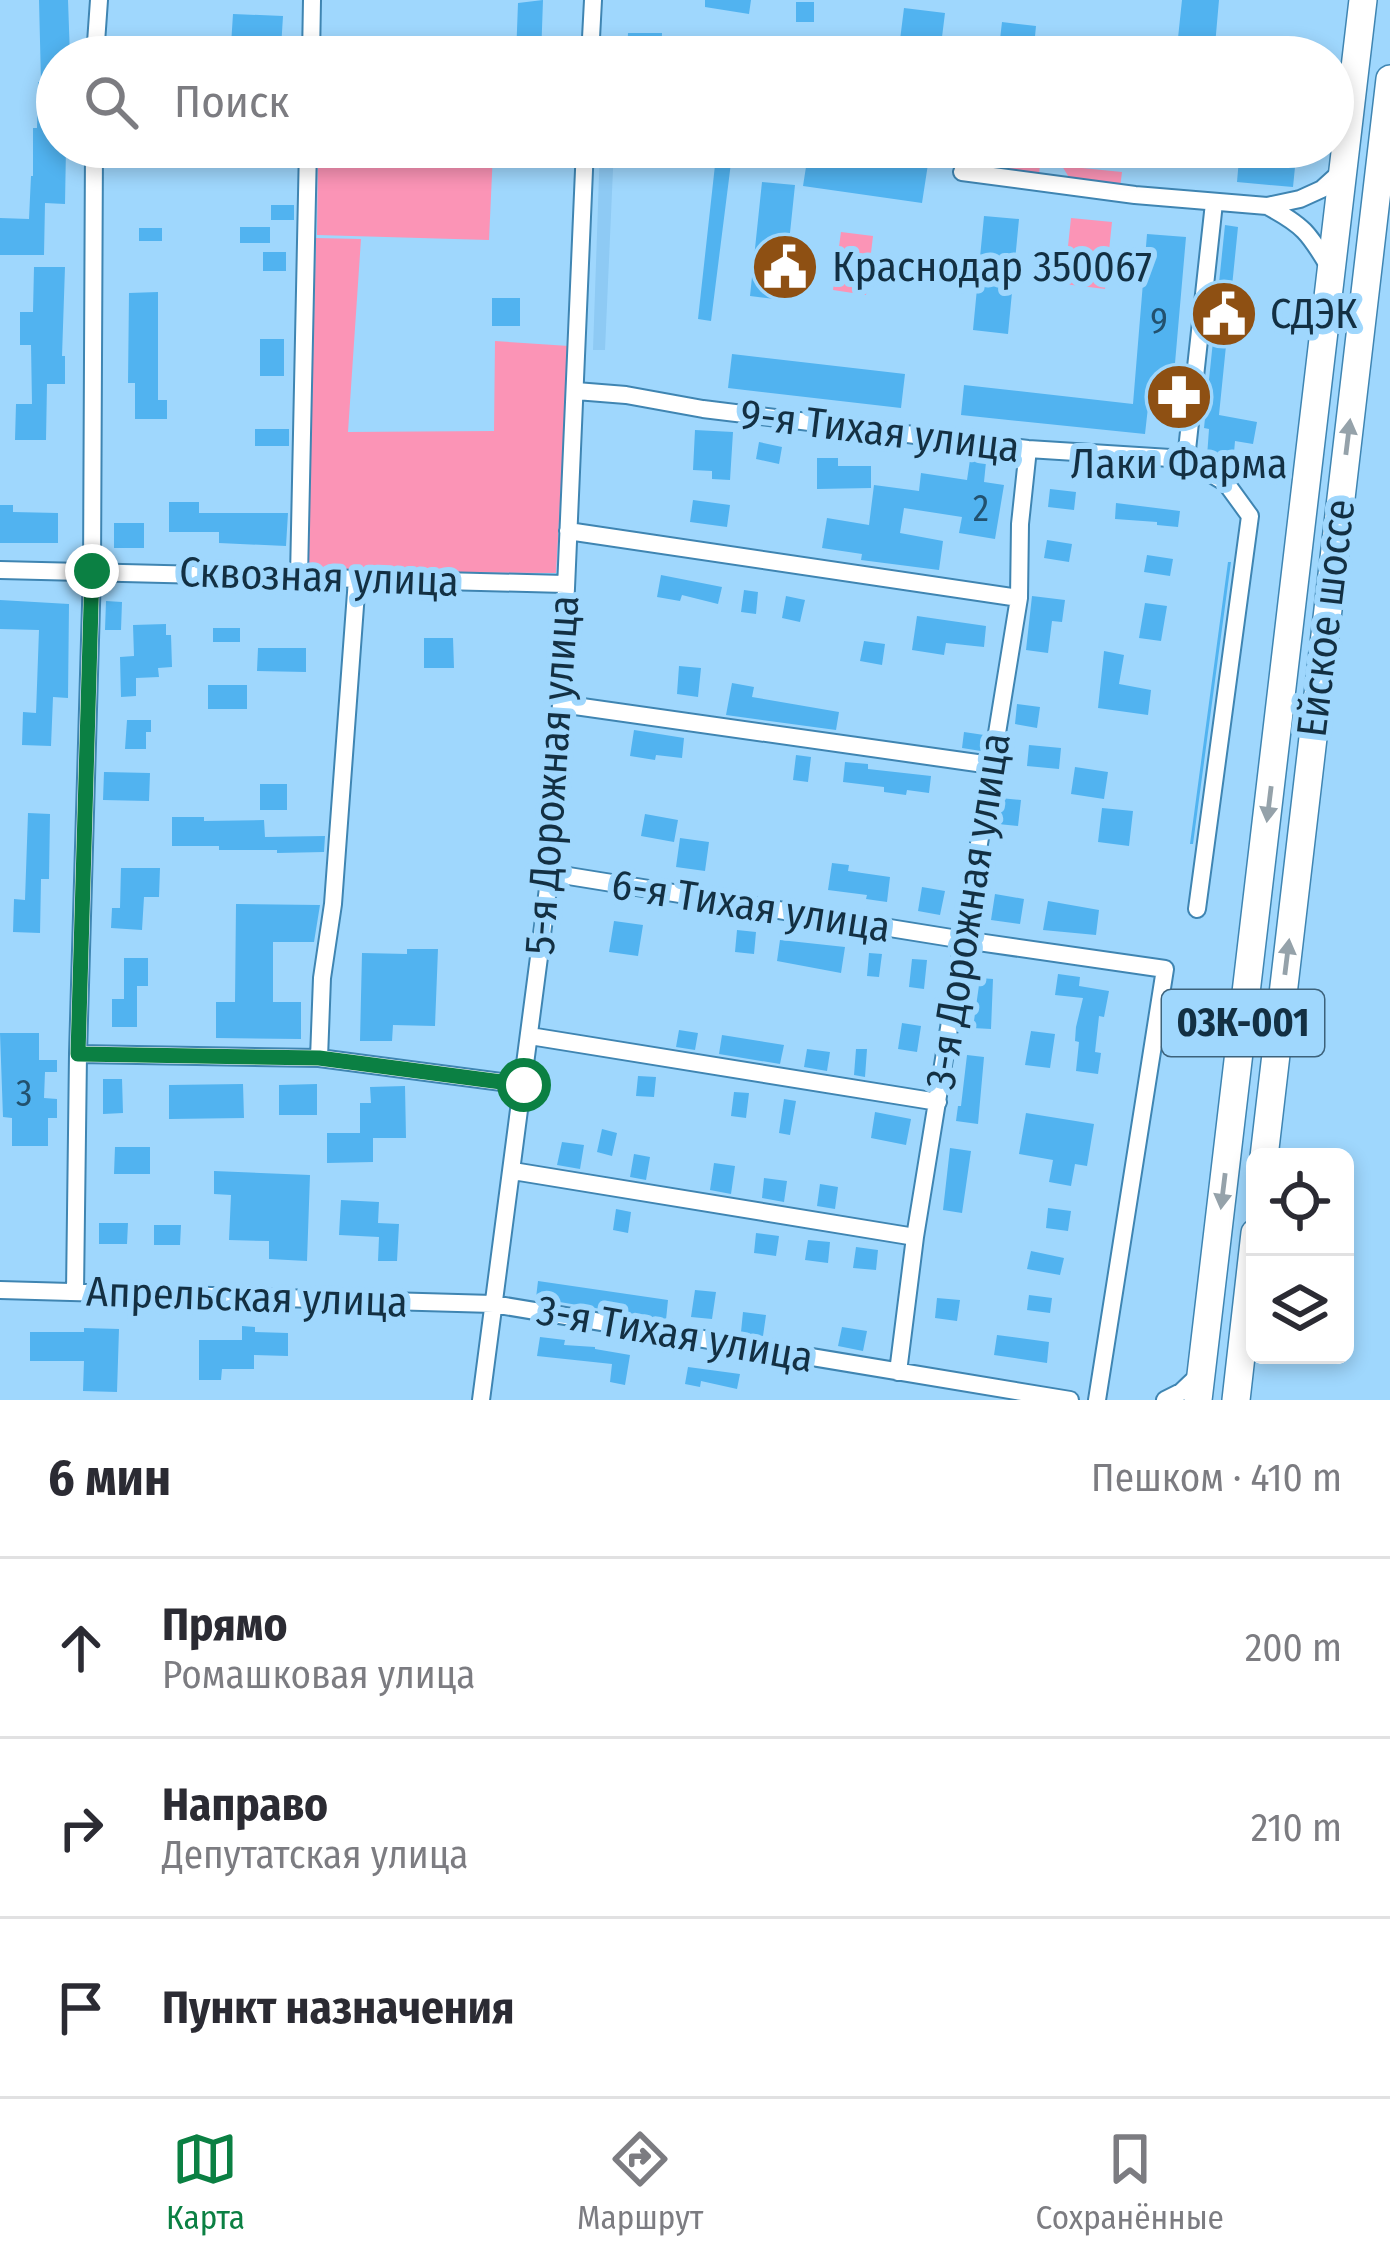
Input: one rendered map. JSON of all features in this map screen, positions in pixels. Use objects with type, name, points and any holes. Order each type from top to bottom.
[{"type":"main road","name":"03К-001","points":[[1354,81],[1364,0]]},
{"type":"main road","name":"Ейское шоссе","points":[[1265,1148],[1389,88]]},
{"type":"main road","name":"03К-001","points":[[1332,271],[1343,170]]},
{"type":"main road","name":"Ейское шоссе","points":[[1200,1386],[1332,271]]},
{"type":"main road","points":[[1236,1400],[1252,1256]]},
{"type":"street","points":[[96,36],[99,0]]},
{"type":"street","points":[[311,36],[312,0]]},
{"type":"street","points":[[591,36],[592,0]]},
{"type":"street","points":[[75,1292],[92,571],[94,168]]},
{"type":"street","points":[[299,577],[308,168]]},
{"type":"street","name":"5-я Дорожная улица","points":[[481,1400],[550,873],[584,168]]},
{"type":"street","points":[[962,172],[1268,206],[1322,190],[1343,170]]},
{"type":"street","points":[[1197,909],[1250,516],[1226,483],[1186,459],[1214,203]]},
{"type":"street","points":[[1268,206],[1311,236],[1332,271]]},
{"type":"street","name":"9-я Тихая улица","points":[[576,391],[1028,449],[1186,459]]},
{"type":"street","name":"3-я Дорожная улица","points":[[898,1372],[915,1237],[1019,598],[1019,524],[1028,449]]},
{"type":"street","points":[[568,531],[1019,598]]},
{"type":"street","name":"Сквозная улица","points":[[0,570],[565,584]]},
{"type":"street","points":[[319,1058],[357,579]]},
{"type":"street","points":[[561,704],[991,765]]},
{"type":"street","name":"6-я Тихая улица","points":[[550,873],[1166,968],[1096,1400]]},
{"type":"street","points":[[530,1036],[938,1102]]},
{"type":"street","points":[[78,1054],[319,1058],[524,1085]]},
{"type":"street","points":[[513,1171],[915,1237]]},
{"type":"street","name":"Апрельская улица","points":[[0,1290],[493,1304]]},
{"type":"street","name":"3-я Тихая улица","points":[[493,1304],[1070,1400]]},
{"type":"street","points":[[1165,1400],[1200,1386]]},
{"type":"shaded area","points":[[318,168],[492,168],[489,240],[317,235]]},
{"type":"shaded area","points":[[599,168],[613,168],[605,350],[593,350]]},
{"type":"shaded area","points":[[988,168],[1040,168],[1039,175]]},
{"type":"shaded area","points":[[1063,168],[1122,172],[1120,188],[1070,179]]},
{"type":"shaded area","points":[[1071,218],[1112,222],[1105,289],[1064,284]]},
{"type":"shaded area","points":[[841,232],[873,236],[866,295],[833,290]]},
{"type":"shaded area","points":[[316,238],[361,239],[348,432],[494,431],[495,341],[569,346],[556,573],[308,572]]},
{"type":"building","points":[[39,0],[68,0],[69,36],[40,36]]},
{"type":"building","points":[[543,0],[542,36],[517,36],[518,3]]},
{"type":"building","points":[[705,0],[751,0],[749,14],[705,7]]},
{"type":"building","points":[[1182,0],[1219,0],[1216,36],[1178,36]]},
{"type":"building","points":[[796,2],[814,2],[814,22],[796,22]]},
{"type":"building","points":[[904,8],[945,13],[942,36],[900,36]]},
{"type":"building","points":[[233,14],[283,16],[282,36],[232,36]]},
{"type":"building","points":[[1002,22],[1036,26],[1035,36],[1000,36]]},
{"type":"building","points":[[628,33],[662,33],[662,36]]},
{"type":"building","points":[[33,128],[36,168],[66,168],[65,204],[45,203],[44,255],[0,255],[0,218],[29,219]]},
{"type":"building","points":[[715,168],[730,168],[711,321],[698,319]]},
{"type":"building","points":[[806,168],[927,168],[922,203],[803,186]]},
{"type":"building","points":[[1238,168],[1295,168],[1293,187],[1237,182]]},
{"type":"building","points":[[762,182],[795,185],[783,300],[750,296]]},
{"type":"building","points":[[271,205],[294,205],[294,220],[271,220]]},
{"type":"building","points":[[984,216],[1019,219],[1008,334],[973,330]]},
{"type":"building","points":[[1225,225],[1238,227],[1219,415],[1257,422],[1253,444],[1235,441],[1233,465],[1207,457],[1209,429],[1204,428]]},
{"type":"building","points":[[240,227],[270,227],[270,243],[240,243]]},
{"type":"building","points":[[139,228],[162,228],[162,241],[139,241]]},
{"type":"building","points":[[1147,234],[1186,237],[1171,409],[1148,407],[1145,434],[961,415],[964,385],[1133,404]]},
{"type":"building","points":[[263,252],[286,252],[286,271],[263,271]]},
{"type":"building","points":[[34,267],[65,267],[65,384],[47,384],[46,440],[15,440],[16,404],[32,404],[31,345],[20,345],[20,312],[33,312]]},
{"type":"building","points":[[158,292],[158,400],[167,400],[167,419],[135,419],[135,383],[128,383],[129,293]]},
{"type":"building","points":[[492,298],[520,298],[520,326],[492,326]]},
{"type":"building","points":[[260,339],[284,339],[284,376],[260,376]]},
{"type":"building","points":[[732,354],[905,374],[901,408],[728,388]]},
{"type":"building","points":[[255,429],[289,429],[289,446],[255,446]]},
{"type":"building","points":[[695,430],[733,432],[730,480],[712,479],[712,471],[693,470]]},
{"type":"building","points":[[759,442],[782,447],[779,464],[756,459]]},
{"type":"building","points":[[817,458],[838,458],[838,466],[871,466],[871,488],[817,489]]},
{"type":"building","points":[[970,460],[986,462],[984,482],[1004,485],[995,539],[959,533],[962,517],[904,508],[900,533],[943,541],[939,570],[861,560],[862,554],[822,548],[827,518],[869,525],[874,485],[919,491],[921,473],[967,480]]},
{"type":"building","points":[[1050,489],[1076,492],[1074,510],[1048,507]]},
{"type":"building","points":[[693,500],[730,505],[727,527],[690,522]]},
{"type":"building","points":[[169,502],[199,502],[199,513],[288,513],[286,546],[219,543],[219,532],[169,532]]},
{"type":"building","points":[[1116,503],[1180,511],[1178,527],[1115,519]]},
{"type":"building","points":[[0,505],[13,505],[13,512],[58,513],[58,543],[0,543]]},
{"type":"building","points":[[114,523],[144,523],[144,548],[114,548]]},
{"type":"building","points":[[1047,540],[1072,544],[1069,562],[1044,558]]},
{"type":"building","points":[[1147,555],[1173,559],[1170,576],[1144,572]]},
{"type":"building","points":[[1228,562],[1231,562],[1190,844]]},
{"type":"building","points":[[661,575],[722,587],[718,604],[682,595],[680,601],[657,597]]},
{"type":"building","points":[[744,590],[758,592],[756,614],[741,612]]},
{"type":"building","points":[[786,596],[805,600],[800,622],[782,618]]},
{"type":"building","points":[[1032,596],[1065,600],[1062,622],[1052,621],[1048,653],[1026,650]]},
{"type":"building","points":[[0,600],[69,604],[68,698],[53,697],[51,746],[22,745],[23,712],[36,713],[39,630],[0,629]]},
{"type":"building","points":[[106,601],[122,602],[121,630],[105,630]]},
{"type":"building","points":[[1145,603],[1167,606],[1161,641],[1139,638]]},
{"type":"building","points":[[917,616],[986,626],[984,647],[946,643],[944,655],[912,650]]},
{"type":"building","points":[[166,624],[172,667],[158,668],[159,677],[136,678],[136,696],[121,697],[120,657],[134,656],[133,625]]},
{"type":"building","points":[[213,628],[240,628],[240,642],[213,642]]},
{"type":"building","points":[[424,638],[453,638],[454,668],[424,668]]},
{"type":"building","points":[[864,641],[885,644],[882,665],[860,661]]},
{"type":"building","points":[[258,648],[306,648],[306,672],[257,671]]},
{"type":"building","points":[[1104,651],[1124,655],[1119,684],[1151,690],[1148,715],[1098,708]]},
{"type":"building","points":[[679,666],[701,668],[698,697],[677,694]]},
{"type":"building","points":[[732,683],[754,687],[752,697],[839,712],[836,730],[726,715]]},
{"type":"building","points":[[208,685],[247,685],[247,709],[208,709]]},
{"type":"building","points":[[1017,704],[1040,707],[1037,728],[1015,724]]},
{"type":"building","points":[[127,720],[151,720],[146,749],[125,749]]},
{"type":"building","points":[[634,730],[684,738],[682,758],[630,756]]},
{"type":"building","points":[[964,732],[984,735],[981,751],[962,748]]},
{"type":"building","points":[[1029,745],[1061,748],[1059,769],[1027,766]]},
{"type":"building","points":[[796,755],[811,757],[808,782],[793,780]]},
{"type":"building","points":[[845,762],[931,776],[929,793],[907,790],[906,795],[843,782]]},
{"type":"building","points":[[1075,767],[1108,772],[1104,799],[1071,794]]},
{"type":"building","points":[[104,772],[150,773],[149,801],[103,800]]},
{"type":"building","points":[[260,784],[287,784],[287,810],[260,810]]},
{"type":"building","points":[[1000,798],[1021,800],[1018,826],[998,824]]},
{"type":"building","points":[[1102,808],[1133,811],[1129,846],[1098,842]]},
{"type":"building","points":[[28,813],[50,814],[49,879],[41,879],[40,933],[13,932],[14,899],[25,900]]},
{"type":"building","points":[[645,814],[678,820],[674,842],[641,836]]},
{"type":"building","points":[[172,817],[264,820],[265,837],[325,836],[324,852],[172,846]]},
{"type":"building","points":[[680,838],[709,842],[705,871],[676,867]]},
{"type":"building","points":[[832,863],[849,865],[848,871],[890,877],[887,902],[828,890]]},
{"type":"building","points":[[121,868],[160,868],[159,897],[144,897],[142,930],[111,928],[112,908],[120,908]]},
{"type":"building","points":[[922,887],[945,891],[940,915],[918,911]]},
{"type":"building","points":[[995,894],[1024,899],[1020,924],[991,920]]},
{"type":"building","points":[[1048,901],[1099,910],[1096,935],[1043,930]]},
{"type":"building","points":[[236,904],[320,905],[314,942],[273,942],[273,1002],[301,1002],[301,1039],[216,1038],[216,1002],[235,1002]]},
{"type":"building","points":[[614,921],[643,925],[638,956],[609,952]]},
{"type":"building","points":[[737,930],[756,932],[754,954],[735,952]]},
{"type":"building","points":[[780,940],[845,947],[841,973],[777,961]]},
{"type":"building","points":[[407,949],[438,949],[435,1026],[393,1025],[392,1041],[360,1041],[362,953],[407,954]]},
{"type":"building","points":[[869,953],[882,954],[879,977],[867,976]]},
{"type":"building","points":[[124,958],[148,958],[148,986],[137,986],[137,1027],[112,1027],[112,999],[124,999]]},
{"type":"building","points":[[912,959],[927,960],[924,989],[909,987]]},
{"type":"building","points":[[1058,974],[1080,977],[1079,986],[1109,991],[1104,1017],[1099,1016],[1098,1074],[1076,1071],[1076,1027],[1083,998],[1055,995]]},
{"type":"building","points":[[980,978],[993,979],[991,1029],[973,1028]]},
{"type":"building","points":[[902,1023],[921,1026],[917,1052],[898,1049]]},
{"type":"building","points":[[679,1030],[698,1033],[695,1050],[676,1047]]},
{"type":"building","points":[[1031,1031],[1055,1034],[1050,1068],[1025,1065]]},
{"type":"building","points":[[0,1033],[39,1033],[39,1060],[57,1060],[57,1072],[45,1072],[44,1098],[57,1099],[57,1118],[48,1118],[48,1146],[12,1146],[12,1118],[3,1117]]},
{"type":"building","points":[[722,1035],[784,1045],[780,1064],[719,1054]]},
{"type":"building","points":[[807,1049],[830,1052],[827,1071],[804,1067]]},
{"type":"building","points":[[856,1049],[867,1049],[865,1077],[854,1075]]},
{"type":"building","points":[[967,1055],[984,1057],[978,1124],[956,1121]]},
{"type":"building","points":[[638,1076],[656,1077],[654,1097],[636,1096]]},
{"type":"building","points":[[103,1079],[122,1079],[123,1113],[103,1114]]},
{"type":"building","points":[[243,1084],[244,1118],[169,1119],[169,1085]]},
{"type":"building","points":[[317,1084],[317,1115],[279,1115],[279,1085]]},
{"type":"building","points":[[405,1086],[406,1138],[373,1138],[373,1162],[327,1163],[327,1133],[360,1133],[360,1103],[371,1103],[370,1087]]},
{"type":"building","points":[[734,1092],[749,1093],[746,1118],[731,1116]]},
{"type":"building","points":[[784,1099],[796,1101],[790,1135],[779,1133]]},
{"type":"building","points":[[875,1112],[911,1119],[906,1145],[871,1138]]},
{"type":"building","points":[[1026,1113],[1094,1124],[1087,1166],[1075,1164],[1071,1186],[1049,1182],[1053,1160],[1019,1154]]},
{"type":"building","points":[[602,1129],[617,1133],[612,1156],[597,1152]]},
{"type":"building","points":[[562,1142],[584,1145],[580,1169],[557,1165]]},
{"type":"building","points":[[115,1147],[150,1147],[150,1174],[114,1174]]},
{"type":"building","points":[[950,1148],[971,1151],[962,1213],[943,1210]]},
{"type":"building","points":[[634,1154],[650,1157],[646,1180],[630,1177]]},
{"type":"building","points":[[714,1163],[735,1166],[731,1194],[710,1190]]},
{"type":"building","points":[[214,1171],[310,1175],[307,1261],[269,1259],[269,1241],[229,1240],[231,1195],[214,1194]]},
{"type":"building","points":[[764,1178],[787,1181],[784,1202],[762,1198]]},
{"type":"building","points":[[820,1184],[838,1187],[835,1209],[817,1206]]},
{"type":"building","points":[[341,1200],[379,1202],[378,1223],[399,1224],[397,1261],[378,1261],[379,1237],[339,1235]]},
{"type":"building","points":[[1048,1208],[1071,1211],[1068,1231],[1046,1228]]},
{"type":"building","points":[[616,1209],[631,1212],[628,1233],[613,1230]]},
{"type":"building","points":[[99,1223],[128,1223],[127,1244],[99,1244]]},
{"type":"building","points":[[154,1225],[181,1225],[180,1245],[154,1245]]},
{"type":"building","points":[[756,1233],[779,1236],[776,1256],[754,1253]]},
{"type":"building","points":[[808,1240],[830,1242],[828,1263],[805,1260]]},
{"type":"building","points":[[856,1247],[878,1250],[876,1270],[853,1268]]},
{"type":"building","points":[[1031,1251],[1064,1258],[1060,1275],[1027,1269]]},
{"type":"building","points":[[538,1281],[668,1300],[666,1320],[536,1298]]},
{"type":"building","points":[[695,1290],[716,1292],[712,1319],[691,1317]]},
{"type":"building","points":[[1029,1295],[1052,1298],[1050,1313],[1027,1310]]},
{"type":"building","points":[[937,1298],[960,1300],[957,1321],[935,1318]]},
{"type":"building","points":[[743,1312],[766,1315],[763,1336],[741,1332]]},
{"type":"building","points":[[242,1326],[255,1327],[255,1332],[288,1333],[288,1356],[254,1355],[254,1369],[222,1369],[221,1380],[199,1380],[199,1340],[242,1340]]},
{"type":"building","points":[[842,1327],[867,1331],[863,1351],[838,1346]]},
{"type":"building","points":[[84,1328],[119,1329],[117,1392],[83,1391],[84,1361],[30,1361],[30,1332],[84,1332]]},
{"type":"building","points":[[997,1335],[1049,1342],[1047,1363],[994,1355]]},
{"type":"building","points":[[540,1337],[630,1355],[625,1385],[610,1382],[612,1364],[537,1356]]},
{"type":"building","points":[[688,1367],[740,1374],[737,1389],[701,1381],[700,1387],[685,1384]]},
{"type":"place","name":"Краснодар 350067","points":[[785,267]]},
{"type":"place","name":"СДЭК","points":[[1224,314]]},
{"type":"place","name":"Лаки Фарма","points":[[1179,397]]},
{"type":"route","points":[[92,571],[78,1054],[319,1058],[524,1085]]}]
